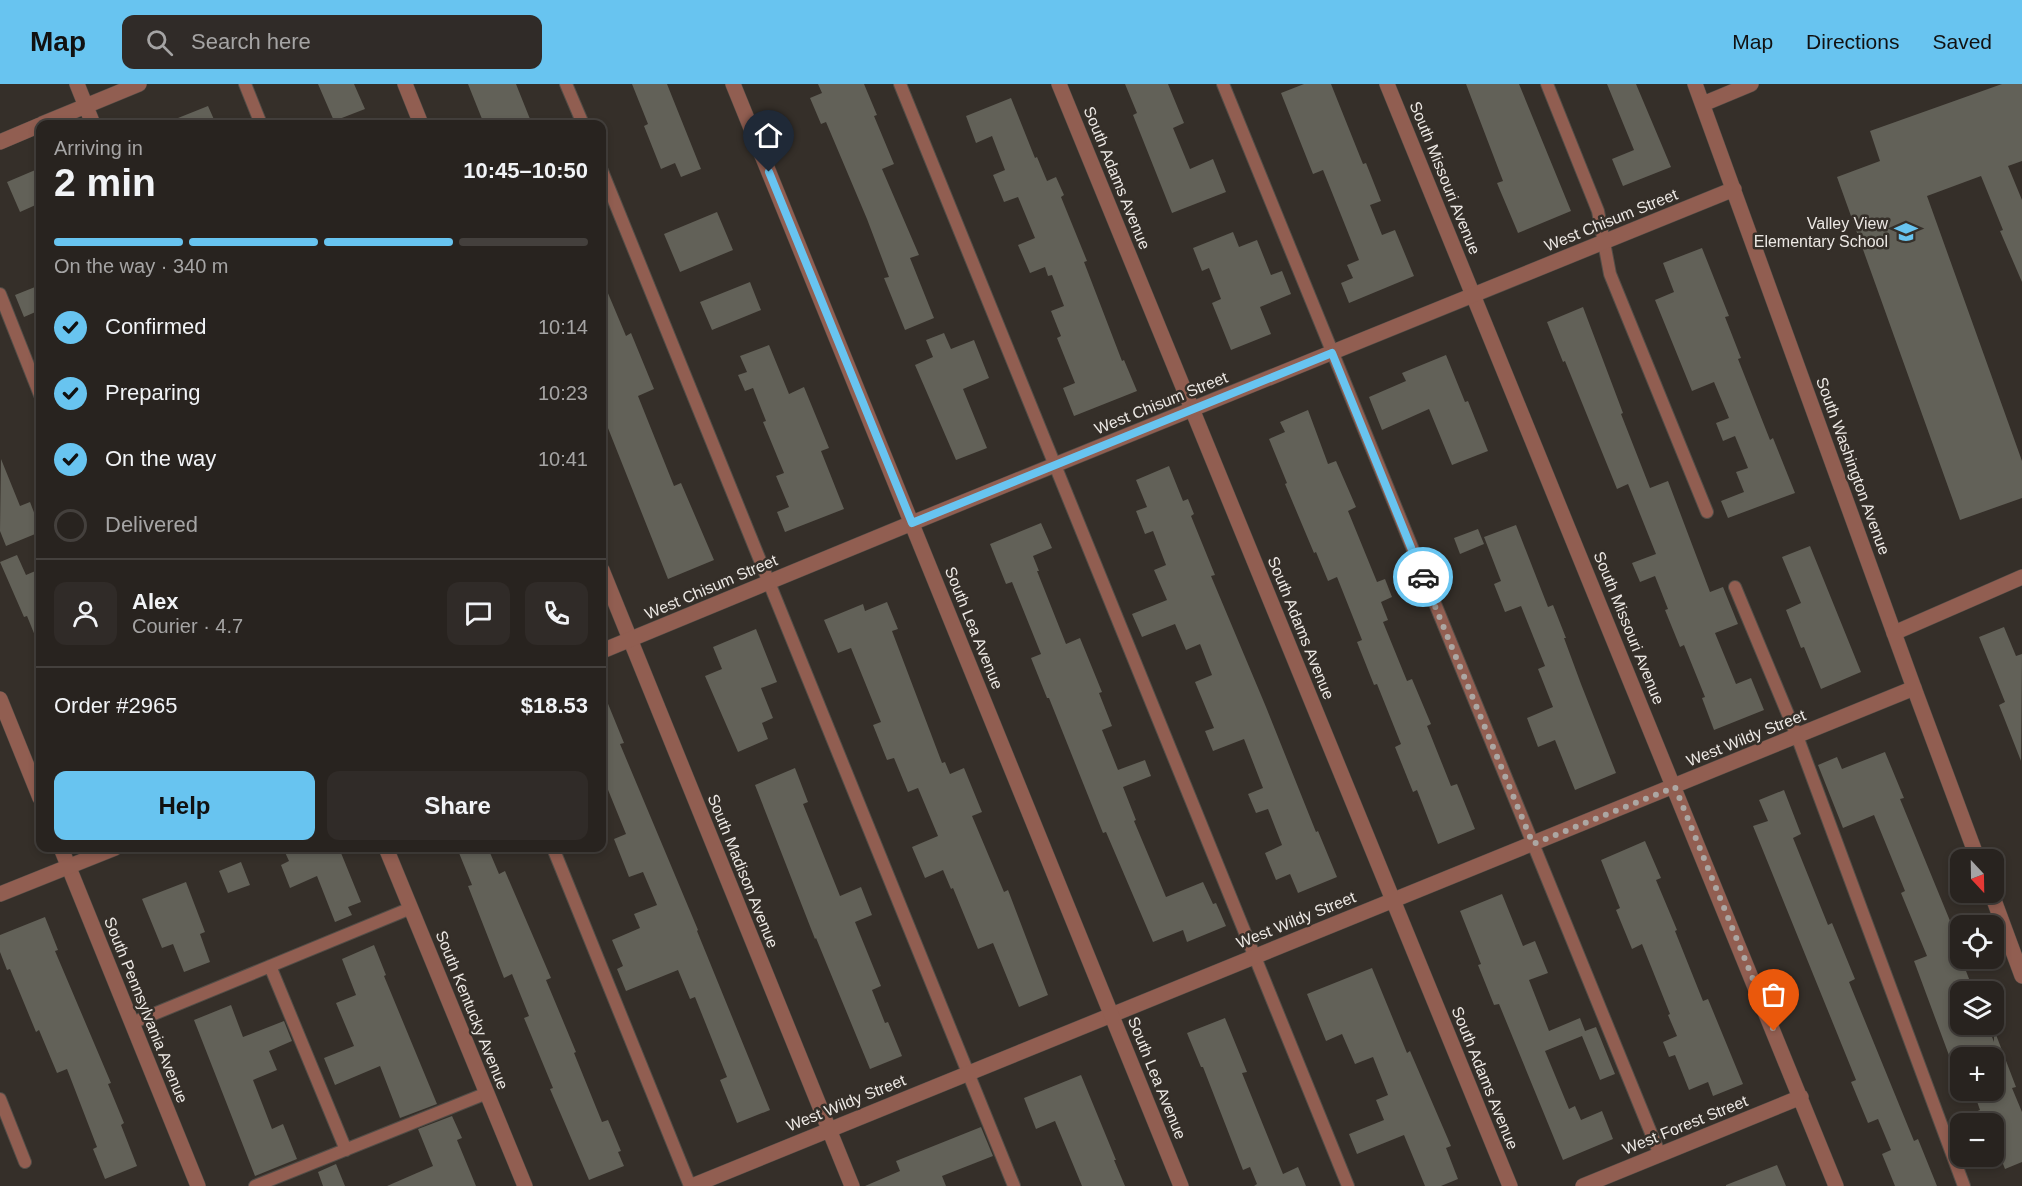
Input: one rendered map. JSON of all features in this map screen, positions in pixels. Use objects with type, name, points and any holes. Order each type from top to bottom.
[{"type":"street","points":[[77,84],[91,120]]},
{"type":"street","points":[[53,120],[139,84]]},
{"type":"street","points":[[405,84],[419,120]]},
{"type":"street","name":"South Lea Avenue","points":[[733,84],[1181,1186]]},
{"type":"street","name":"South Adams Avenue","points":[[1059,84],[1510,1186]]},
{"type":"street","name":"South Missouri Avenue","points":[[1387,84],[1836,1186]]},
{"type":"street","name":"South Washington Avenue","points":[[1695,84],[1974,849]]},
{"type":"street","points":[[1703,104],[1751,84]]},
{"type":"street","points":[[0,142],[36,127]]},
{"type":"street","name":"West Chisum Street","points":[[606,649],[1734,189]]},
{"type":"street","points":[[1894,633],[2022,577]]},
{"type":"street","name":"South Madison Avenue","points":[[606,580],[852,1186]]},
{"type":"street","name":"West Wildy Street","points":[[691,1186],[1914,688]]},
{"type":"street","points":[[0,699],[36,788]]},
{"type":"street","name":"South Pennsylvania Avenue","points":[[63,852],[198,1186]]},
{"type":"street","points":[[0,894],[105,852]]},
{"type":"street","name":"South Kentucky Avenue","points":[[388,852],[525,1186]]},
{"type":"street","points":[[1995,903],[2022,976]]},
{"type":"street","name":"West Forest Street","points":[[1583,1186],[1801,1097]]},
{"type":"lane","points":[[245,84],[259,120]]},
{"type":"lane","points":[[566,84],[581,120]]},
{"type":"lane","points":[[900,84],[1348,1186]]},
{"type":"lane","points":[[1223,84],[1660,1155]]},
{"type":"lane","points":[[1547,84],[1598,211],[1610,274],[1707,512]]},
{"type":"lane","points":[[606,181],[1014,1186]]},
{"type":"lane","points":[[0,294],[36,385]]},
{"type":"lane","points":[[1735,586],[1797,736],[1964,1186]]},
{"type":"lane","points":[[555,852],[691,1186]]},
{"type":"lane","points":[[132,1023],[411,908]]},
{"type":"lane","points":[[270,966],[346,1150]]},
{"type":"lane","points":[[255,1186],[487,1093]]},
{"type":"lane","points":[[0,1099],[26,1161]]},
{"type":"building","points":[[318,84],[354,84],[365,109],[334,120]]},
{"type":"building","points":[[468,84],[516,84],[530,120],[482,120]]},
{"type":"building","points":[[632,84],[667,84],[701,169],[681,177],[675,163],[661,169],[644,126],[648,124]]},
{"type":"building","points":[[818,84],[864,84],[877,115],[874,116],[894,164],[882,169],[919,255],[910,258],[934,318],[905,330],[884,278],[889,277],[867,219],[826,122],[821,124],[810,98],[822,93]]},
{"type":"building","points":[[1125,84],[1168,84],[1184,123],[1173,128],[1190,169],[1213,159],[1226,192],[1172,213],[1133,115],[1137,113]]},
{"type":"building","points":[[1304,84],[1331,84],[1363,164],[1366,163],[1381,201],[1370,205],[1382,235],[1395,230],[1414,276],[1349,303],[1341,283],[1353,278],[1347,265],[1359,260],[1323,170],[1313,174],[1281,93]]},
{"type":"building","points":[[1466,84],[1519,84],[1571,211],[1518,233],[1497,183],[1503,181]]},
{"type":"building","points":[[1607,84],[1636,84],[1671,167],[1623,186],[1612,159],[1634,150]]},
{"type":"building","points":[[2002,84],[2022,84],[2022,161],[2008,166],[2022,200],[2022,282],[2000,231],[2003,230],[1981,176],[1927,196],[2022,461],[2022,498],[1960,520],[1837,177],[1880,161],[1870,131]]},
{"type":"building","points":[[1011,98],[1035,158],[1037,157],[1047,181],[1056,177],[1064,195],[1061,197],[1087,261],[1084,262],[1122,361],[1124,360],[1137,391],[1074,416],[1063,388],[1075,383],[1057,338],[1061,336],[1051,311],[1064,306],[1052,275],[1048,276],[1045,267],[1030,273],[1018,245],[1035,238],[1018,197],[1004,202],[993,175],[1005,170],[992,136],[976,143],[966,116]]},
{"type":"building","points":[[208,106],[214,120],[173,120]]},
{"type":"building","points":[[36,170],[36,205],[20,212],[7,182]]},
{"type":"building","points":[[717,212],[733,250],[680,272],[664,234]]},
{"type":"building","points":[[1233,232],[1239,247],[1257,240],[1271,275],[1282,271],[1291,294],[1260,307],[1271,334],[1231,350],[1212,303],[1221,299],[1209,268],[1202,271],[1193,248]]},
{"type":"building","points":[[1702,248],[1729,316],[1725,317],[1741,358],[1738,359],[1770,440],[1773,438],[1795,493],[1728,518],[1721,501],[1744,492],[1736,472],[1748,468],[1735,436],[1723,441],[1716,423],[1729,418],[1714,382],[1692,391],[1655,300],[1674,292],[1663,263]]},
{"type":"building","points":[[750,282],[761,310],[712,330],[700,302]]},
{"type":"building","points":[[36,287],[36,312],[24,317],[15,295]]},
{"type":"building","points":[[606,288],[626,336],[631,333],[654,389],[638,396],[674,486],[681,483],[714,560],[668,579],[606,423]]},
{"type":"building","points":[[1583,307],[1650,488],[1668,481],[1710,592],[1723,587],[1738,624],[1715,633],[1736,684],[1751,678],[1764,710],[1714,730],[1702,698],[1705,697],[1684,645],[1680,647],[1665,610],[1668,609],[1655,576],[1640,582],[1632,563],[1656,554],[1628,484],[1617,489],[1547,322]]},
{"type":"building","points":[[944,333],[951,349],[974,340],[989,378],[963,389],[987,448],[956,460],[915,365],[933,357],[926,340]]},
{"type":"building","points":[[769,345],[789,394],[804,387],[829,448],[821,451],[844,509],[785,532],[777,512],[789,507],[776,476],[784,473],[763,422],[766,421],[753,388],[745,391],[738,375],[747,372],[740,356]]},
{"type":"building","points":[[1446,355],[1488,451],[1452,465],[1429,409],[1382,430],[1369,397],[1406,381],[1402,373]]},
{"type":"building","points":[[1308,410],[1328,464],[1336,461],[1356,507],[1348,511],[1377,582],[1385,579],[1392,597],[1381,602],[1388,620],[1383,622],[1407,681],[1412,679],[1431,724],[1427,726],[1451,786],[1457,784],[1475,829],[1438,844],[1417,790],[1413,792],[1395,747],[1401,744],[1357,642],[1362,640],[1337,577],[1328,581],[1316,552],[1314,553],[1269,439],[1285,432],[1280,422]]},
{"type":"building","points":[[1,459],[20,506],[30,502],[36,518],[36,534],[6,546],[0,531]]},
{"type":"building","points":[[1169,466],[1183,501],[1188,499],[1194,514],[1191,516],[1215,575],[1211,576],[1316,832],[1318,831],[1337,877],[1298,893],[1290,874],[1276,880],[1265,853],[1282,845],[1268,809],[1256,813],[1248,794],[1263,788],[1244,739],[1213,751],[1205,731],[1214,728],[1195,682],[1212,675],[1200,644],[1186,650],[1175,624],[1142,637],[1132,614],[1167,600],[1154,570],[1166,565],[1153,531],[1145,534],[1136,511],[1147,507],[1136,480]]},
{"type":"building","points":[[1041,523],[1052,548],[1033,556],[1039,571],[1037,571],[1066,644],[1080,638],[1102,692],[1099,693],[1112,726],[1102,730],[1118,770],[1145,760],[1151,776],[1123,787],[1136,820],[1134,821],[1166,897],[1203,882],[1226,926],[1187,942],[1183,930],[1153,942],[1106,832],[1103,833],[1031,658],[1041,654],[1012,582],[1006,584],[990,544]]},
{"type":"building","points":[[1516,525],[1548,607],[1553,605],[1616,773],[1575,790],[1555,740],[1538,747],[1527,718],[1553,707],[1538,669],[1545,666],[1521,606],[1505,612],[1494,584],[1501,581],[1484,537]]},
{"type":"building","points":[[1478,529],[1484,544],[1460,554],[1454,538]]},
{"type":"building","points":[[1810,546],[1861,672],[1821,689],[1786,610],[1801,603],[1782,557]]},
{"type":"building","points":[[17,555],[26,575],[36,571],[36,638],[27,616],[24,617],[0,562]]},
{"type":"building","points":[[887,602],[898,629],[892,631],[942,763],[945,762],[950,774],[964,768],[982,812],[972,816],[1004,892],[1008,890],[1048,995],[1019,1007],[993,943],[978,949],[953,888],[951,889],[943,870],[925,878],[912,847],[938,836],[918,788],[908,792],[894,758],[887,760],[873,725],[881,722],[851,648],[838,653],[824,620],[863,604],[865,611]]},
{"type":"building","points":[[2004,627],[2016,656],[2022,654],[2021,761],[1999,705],[2005,702],[1979,637]]},
{"type":"building","points":[[756,629],[777,682],[761,688],[773,718],[762,723],[768,739],[738,752],[705,676],[722,669],[713,647]]},
{"type":"building","points":[[606,699],[624,743],[620,744],[770,1110],[737,1123],[720,1080],[727,1077],[695,997],[690,999],[678,970],[626,991],[617,969],[623,966],[612,940],[640,928],[634,914],[657,905],[643,872],[629,877],[614,839],[626,834],[606,785]]},
{"type":"building","points":[[1885,752],[1904,798],[1900,799],[1950,921],[1950,969],[1965,969],[1970,981],[1950,981],[1950,1035],[1991,1035],[1994,1042],[1994,1035],[1996,1035],[2001,1047],[1950,1047],[1950,1058],[1914,961],[1927,956],[1901,893],[1905,891],[1874,815],[1843,828],[1818,765],[1837,757],[1842,769]]},
{"type":"building","points":[[795,768],[808,802],[803,804],[840,896],[861,887],[872,915],[855,922],[881,986],[872,990],[885,1023],[888,1022],[902,1056],[870,1069],[815,939],[755,785]]},
{"type":"building","points":[[1784,790],[1801,834],[1793,838],[1828,925],[1832,923],[1855,979],[1849,982],[1914,1141],[1918,1139],[1937,1186],[1895,1186],[1882,1154],[1891,1150],[1878,1119],[1868,1123],[1851,1082],[1856,1080],[1753,826],[1768,821],[1759,800]]},
{"type":"building","points":[[1645,841],[1661,878],[1656,880],[1703,1001],[1708,999],[1743,1084],[1713,1096],[1708,1082],[1689,1090],[1675,1055],[1669,1057],[1663,1042],[1677,1036],[1668,1015],[1670,1014],[1642,944],[1632,949],[1616,910],[1620,908],[1601,860]]},
{"type":"building","points":[[285,852],[341,852],[361,902],[348,907],[352,915],[335,922],[317,876],[290,888],[281,865],[289,861]]},
{"type":"building","points":[[459,852],[490,852],[499,874],[505,871],[551,978],[546,980],[576,1052],[574,1053],[602,1122],[608,1120],[621,1151],[618,1152],[624,1166],[589,1180],[550,1089],[553,1088],[524,1018],[529,1016],[512,974],[504,978],[468,886],[472,885]]},
{"type":"building","points":[[241,862],[250,885],[228,893],[219,871]]},
{"type":"building","points":[[186,882],[205,932],[200,934],[210,962],[184,972],[173,944],[162,948],[142,899]]},
{"type":"building","points":[[1502,894],[1523,946],[1535,941],[1548,973],[1529,980],[1549,1031],[1580,1018],[1585,1031],[1596,1027],[1615,1074],[1600,1080],[1582,1036],[1545,1051],[1569,1109],[1575,1106],[1581,1120],[1602,1111],[1613,1139],[1563,1160],[1499,1004],[1494,1005],[1460,911]]},
{"type":"building","points":[[45,917],[58,950],[55,951],[111,1083],[108,1084],[124,1123],[121,1125],[137,1166],[105,1179],[93,1149],[97,1147],[67,1069],[57,1073],[39,1030],[36,1032],[10,969],[7,970],[0,952],[0,935]]},
{"type":"building","points":[[374,945],[386,975],[384,976],[437,1104],[400,1118],[380,1066],[335,1085],[324,1058],[354,1046],[336,1003],[356,995],[342,959]]},
{"type":"building","points":[[1372,968],[1407,1053],[1410,1051],[1451,1146],[1446,1148],[1458,1179],[1441,1186],[1425,1186],[1404,1135],[1357,1154],[1349,1134],[1384,1120],[1376,1100],[1388,1095],[1373,1057],[1355,1064],[1342,1034],[1326,1041],[1307,994]]},
{"type":"building","points":[[231,1005],[243,1037],[284,1021],[292,1041],[269,1051],[277,1070],[253,1080],[272,1129],[283,1124],[297,1159],[255,1176],[194,1020]]},
{"type":"building","points":[[1225,1018],[1247,1072],[1242,1073],[1283,1174],[1298,1167],[1306,1186],[1254,1186],[1257,1184],[1250,1167],[1243,1170],[1203,1067],[1201,1067],[1187,1033]]},
{"type":"building","points":[[2004,1056],[2016,1087],[2012,1088],[2022,1112],[2022,1162],[2005,1169],[2004,1113],[1973,1113],[1980,1110],[1977,1101],[2004,1101]]},
{"type":"building","points":[[1081,1075],[1125,1186],[1082,1186],[1055,1121],[1036,1129],[1024,1098]]},
{"type":"building","points":[[452,1116],[462,1138],[457,1140],[476,1186],[387,1186],[433,1166],[418,1129]]},
{"type":"building","points":[[981,1127],[993,1156],[942,1176],[946,1186],[865,1186],[900,1171],[896,1161]]},
{"type":"building","points":[[336,1164],[345,1186],[323,1186],[318,1172]]},
{"type":"building","points":[[1777,1165],[1786,1186],[1726,1186],[1726,1185]]},
{"type":"way so far","points":[[1423,577],[1533,844],[1675,787],[1774,1031]]},
{"type":"place","name":"Valley View Elementary School","points":[[1906,232]]},
{"type":"route","points":[[769,172],[912,523],[1332,353],[1423,577]]}]
